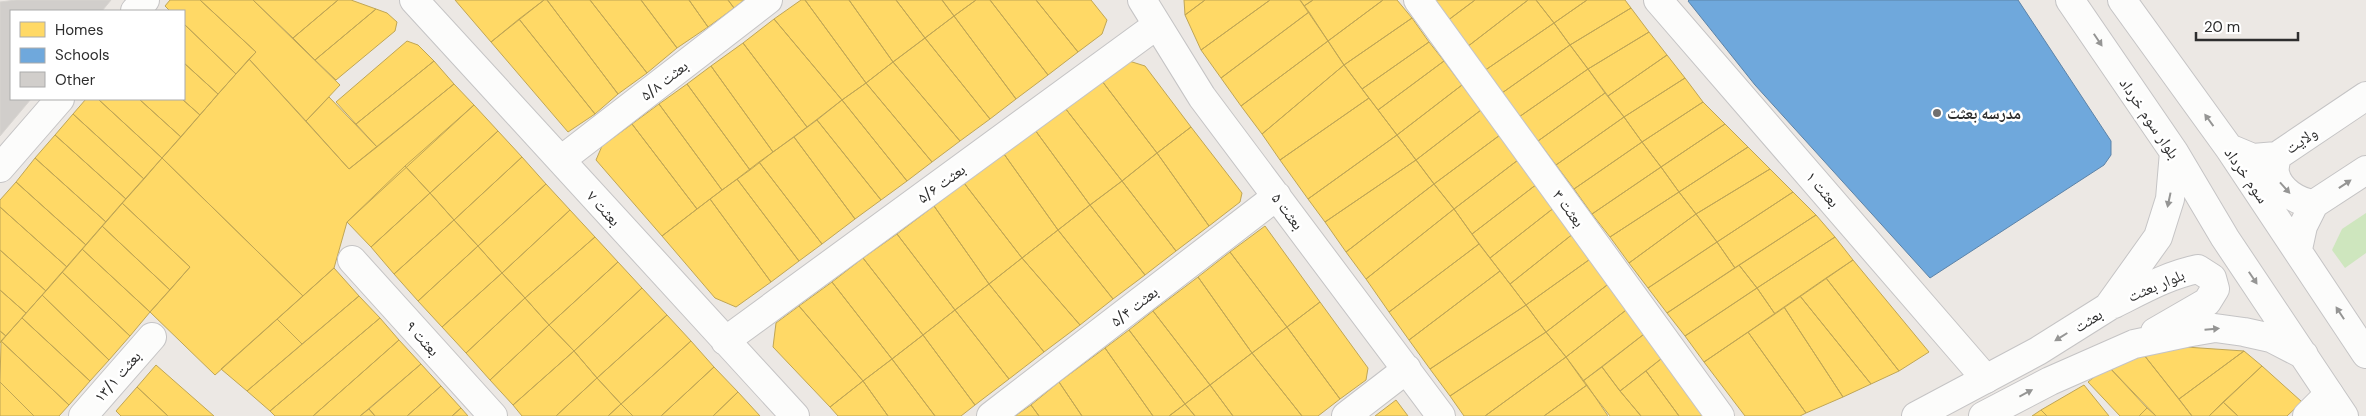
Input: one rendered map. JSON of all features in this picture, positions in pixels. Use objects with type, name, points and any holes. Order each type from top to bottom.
[{"type":"street","points":[[136,10],[145,0]]},
{"type":"street","name":"بعثت ۷","points":[[414,0],[794,416]]},
{"type":"street","name":"بعثت ۵/۸","points":[[561,160],[768,0]]},
{"type":"street","name":"بعثت ۵","points":[[1142,0],[1202,97],[1441,416]]},
{"type":"street","name":"بعثت ۳","points":[[1418,0],[1720,416]]},
{"type":"street","name":"بعثت ۱","points":[[1658,0],[1986,379]]},
{"type":"street","name":"بلوار سوم خرداد","points":[[2070,0],[2174,152],[2226,238],[2305,356]]},
{"type":"street","name":"سوم خرداد","points":[[2122,0],[2229,148],[2298,248],[2366,354]]},
{"type":"street","name":"بعثت ۵/۶","points":[[725,341],[1157,25]]},
{"type":"street","name":"ولایت","points":[[2229,148],[2253,158],[2277,156],[2366,96]]},
{"type":"street","points":[[0,168],[59,100]]},
{"type":"street","name":"بعثت","points":[[1916,416],[2038,351],[2108,307],[2158,237],[2170,199],[2174,152]]},
{"type":"street","points":[[2277,156],[2274,172],[2279,183],[2293,198],[2302,203],[2314,204]]},
{"type":"street","points":[[2298,248],[2303,226],[2314,204],[2366,170]]},
{"type":"street","name":"بعثت ۵/۴","points":[[991,416],[1277,196]]},
{"type":"street","name":"بعثت ۹","points":[[352,260],[493,416]]},
{"type":"street","name":"بلوار بعثت","points":[[2108,307],[2157,282],[2183,272],[2198,269],[2212,278],[2214,289],[2207,302],[2134,344]]},
{"type":"street","points":[[1983,416],[2050,381],[2134,344],[2215,328],[2271,338],[2305,356],[2337,405],[2307,416]]},
{"type":"street","name":"بعثت ۱۳/۱","points":[[83,416],[152,336]]},
{"type":"street","points":[[1346,416],[1407,369]]},
{"type":"green space","points":[[2366,213],[2366,253],[2345,268],[2332,250],[2342,229]]},
{"type":"building: Homes","points":[[170,0],[200,0],[256,52],[236,74],[185,25],[185,10],[169,10],[165,6]]},
{"type":"building: Homes","points":[[200,0],[253,0],[340,85],[306,121],[249,59],[256,52]]},
{"type":"building: Homes","points":[[253,0],[338,0],[293,38]]},
{"type":"building: Homes","points":[[338,0],[351,0],[376,9],[315,60],[293,38]]},
{"type":"building: Homes","points":[[455,0],[544,0],[491,42]]},
{"type":"building: Homes","points":[[544,0],[547,0],[618,94],[595,114],[519,19]]},
{"type":"building: Homes","points":[[547,0],[590,0],[647,73],[618,94]]},
{"type":"building: Homes","points":[[590,0],[641,0],[677,48],[647,73]]},
{"type":"building: Homes","points":[[641,0],[689,0],[708,27],[677,48]]},
{"type":"building: Homes","points":[[689,0],[728,0],[734,8],[708,27]]},
{"type":"building: Homes","points":[[728,0],[744,0],[734,8]]},
{"type":"building: Homes","points":[[801,0],[805,0],[866,83],[842,100],[774,19]]},
{"type":"building: Homes","points":[[805,0],[849,0],[893,62],[866,83]]},
{"type":"building: Homes","points":[[849,0],[896,0],[925,38],[893,62]]},
{"type":"building: Homes","points":[[896,0],[942,0],[954,16],[925,38]]},
{"type":"building: Homes","points":[[942,0],[976,0],[954,16]]},
{"type":"building: Homes","points":[[976,0],[990,0],[1048,75],[1016,99],[954,16]]},
{"type":"building: Homes","points":[[990,0],[1036,0],[1078,52],[1048,75]]},
{"type":"building: Homes","points":[[1036,0],[1091,0],[1107,20],[1102,34],[1078,52]]},
{"type":"building: Homes","points":[[1184,0],[1205,0],[1185,15]]},
{"type":"building: Homes","points":[[1205,0],[1270,0],[1201,50],[1185,15]]},
{"type":"building: Homes","points":[[1270,0],[1300,0],[1309,12],[1221,78],[1201,50]]},
{"type":"building: Homes","points":[[1300,0],[1313,0],[1304,6]]},
{"type":"building: Homes","points":[[1313,0],[1383,0],[1328,41],[1304,6]]},
{"type":"building: Homes","points":[[1383,0],[1397,0],[1412,18],[1344,65],[1328,41]]},
{"type":"building: Homes","points":[[1432,0],[1475,0],[1447,21]]},
{"type":"building: Homes","points":[[1475,0],[1528,0],[1467,47],[1447,21]]},
{"type":"building: Homes","points":[[1528,0],[1536,0],[1554,23],[1484,71],[1467,47]]},
{"type":"building: Homes","points":[[1536,0],[1587,0],[1554,23]]},
{"type":"building: Homes","points":[[1587,0],[1625,0],[1631,8],[1570,45],[1554,23]]},
{"type":"building: Homes","points":[[1631,8],[1649,32],[1588,69],[1570,45]]},
{"type":"building: Homes","points":[[376,9],[387,13],[397,22],[395,31],[336,80],[315,60]]},
{"type":"building: Homes","points":[[1309,12],[1328,41],[1241,106],[1221,78]]},
{"type":"building: Homes","points":[[954,16],[1016,99],[990,119],[925,38]]},
{"type":"building: Homes","points":[[1412,18],[1429,42],[1362,89],[1344,65]]},
{"type":"building: Homes","points":[[519,19],[595,114],[568,132],[491,42]]},
{"type":"building: Homes","points":[[774,19],[842,100],[807,127],[743,43]]},
{"type":"building: Homes","points":[[1554,23],[1570,45],[1502,93],[1484,71]]},
{"type":"building: Homes","points":[[185,25],[236,74],[218,94],[185,64]]},
{"type":"building: Homes","points":[[1649,32],[1667,55],[1608,96],[1588,69]]},
{"type":"building: Homes","points":[[925,38],[990,119],[960,141],[893,62]]},
{"type":"building: Homes","points":[[407,41],[418,45],[434,61],[356,124],[336,102]]},
{"type":"building: Homes","points":[[1328,41],[1344,65],[1262,134],[1241,106]]},
{"type":"building: Homes","points":[[1429,42],[1444,61],[1378,110],[1362,89]]},
{"type":"building: Homes","points":[[743,43],[807,127],[773,152],[711,66]]},
{"type":"building: Homes","points":[[1570,45],[1588,69],[1519,117],[1502,93]]},
{"type":"building: Homes","points":[[1667,55],[1685,78],[1624,117],[1608,96]]},
{"type":"building: Homes","points":[[249,59],[349,169],[454,84],[474,105],[347,222],[334,268],[303,296],[162,158]]},
{"type":"building: Homes","points":[[434,61],[454,84],[377,147],[356,124]]},
{"type":"building: Homes","points":[[1129,61],[1145,66],[1191,127],[1157,153],[1102,81]]},
{"type":"building: Homes","points":[[1444,61],[1462,85],[1397,135],[1378,110]]},
{"type":"building: Homes","points":[[893,62],[960,141],[932,162],[866,83]]},
{"type":"building: Homes","points":[[185,64],[218,94],[200,115],[183,100],[185,100]]},
{"type":"building: Homes","points":[[1344,65],[1369,98],[1280,160],[1262,134]]},
{"type":"building: Homes","points":[[711,66],[773,152],[750,170],[687,84]]},
{"type":"building: Homes","points":[[1588,69],[1605,93],[1538,141],[1519,117]]},
{"type":"building: Homes","points":[[1685,78],[1703,102],[1642,142],[1624,117]]},
{"type":"building: Homes","points":[[1102,81],[1157,153],[1122,181],[1065,108]]},
{"type":"building: Homes","points":[[866,83],[932,162],[907,181],[842,100]]},
{"type":"building: Homes","points":[[687,84],[750,170],[722,190],[659,104]]},
{"type":"building: Homes","points":[[1462,85],[1481,110],[1416,160],[1397,135]]},
{"type":"building: Homes","points":[[1605,93],[1624,117],[1556,165],[1538,141]]},
{"type":"building: Homes","points":[[329,97],[377,147],[349,169],[306,121]]},
{"type":"building: Homes","points":[[1369,98],[1397,135],[1308,199],[1280,160]]},
{"type":"building: Homes","points":[[85,100],[99,100],[162,158],[144,179],[73,114]]},
{"type":"building: Homes","points":[[99,100],[140,100],[181,137],[162,158]]},
{"type":"building: Homes","points":[[140,100],[183,100],[200,115],[181,137]]},
{"type":"building: Homes","points":[[842,100],[907,181],[881,200],[817,120]]},
{"type":"building: Homes","points":[[1703,102],[1725,124],[1661,167],[1642,142]]},
{"type":"building: Homes","points":[[659,104],[722,190],[697,209],[632,124]]},
{"type":"building: Homes","points":[[474,105],[498,131],[430,193],[405,166]]},
{"type":"building: Homes","points":[[1065,108],[1122,181],[1090,205],[1035,130]]},
{"type":"building: Homes","points":[[1481,110],[1500,135],[1434,184],[1416,160]]},
{"type":"building: Homes","points":[[73,114],[144,179],[126,199],[55,135]]},
{"type":"building: Homes","points":[[1624,117],[1642,142],[1574,189],[1556,165]]},
{"type":"building: Homes","points":[[817,120],[881,200],[855,219],[794,137]]},
{"type":"building: Homes","points":[[632,124],[697,209],[662,236],[596,160],[602,146]]},
{"type":"building: Homes","points":[[1725,124],[1748,147],[1679,192],[1661,167]]},
{"type":"building: Homes","points":[[1191,127],[1242,193],[1240,202],[1209,226],[1157,153]]},
{"type":"building: Homes","points":[[1035,130],[1090,205],[1058,230],[1004,154]]},
{"type":"building: Homes","points":[[498,131],[522,157],[454,220],[430,193]]},
{"type":"building: Homes","points":[[55,135],[126,199],[106,222],[35,158]]},
{"type":"building: Homes","points":[[1397,135],[1416,160],[1325,222],[1308,199]]},
{"type":"building: Homes","points":[[1500,135],[1518,160],[1454,209],[1434,184]]},
{"type":"building: Homes","points":[[794,137],[855,219],[822,244],[759,162]]},
{"type":"building: Homes","points":[[1642,142],[1661,167],[1592,214],[1574,189]]},
{"type":"building: Homes","points":[[1748,147],[1770,169],[1696,214],[1679,192]]},
{"type":"building: Homes","points":[[1157,153],[1209,226],[1176,251],[1122,181]]},
{"type":"building: Homes","points":[[1004,154],[1058,230],[1022,258],[964,183]]},
{"type":"building: Homes","points":[[522,157],[546,184],[478,246],[454,220]]},
{"type":"building: Homes","points":[[35,158],[106,222],[86,245],[16,182]]},
{"type":"building: Homes","points":[[162,158],[303,296],[215,375],[150,312],[190,267],[122,203]]},
{"type":"building: Homes","points":[[1416,160],[1434,184],[1346,252],[1325,222]]},
{"type":"building: Homes","points":[[1518,160],[1537,184],[1472,234],[1454,209]]},
{"type":"building: Homes","points":[[759,162],[822,244],[799,261],[737,179]]},
{"type":"building: Homes","points":[[405,166],[430,193],[371,247],[347,222]]},
{"type":"building: Homes","points":[[1661,167],[1679,192],[1610,237],[1592,214]]},
{"type":"building: Homes","points":[[1770,169],[1793,192],[1717,242],[1696,214]]},
{"type":"building: Homes","points":[[737,179],[799,261],[771,282],[710,199]]},
{"type":"building: Homes","points":[[1122,181],[1176,251],[1145,275],[1090,205]]},
{"type":"building: Homes","points":[[16,182],[86,245],[67,267],[0,207],[0,200]]},
{"type":"building: Homes","points":[[964,183],[1022,258],[989,284],[934,206]]},
{"type":"building: Homes","points":[[546,184],[570,210],[502,273],[478,246]]},
{"type":"building: Homes","points":[[1434,184],[1454,209],[1366,279],[1346,252]]},
{"type":"building: Homes","points":[[1537,184],[1555,207],[1490,258],[1472,234]]},
{"type":"building: Homes","points":[[1679,192],[1696,214],[1629,263],[1610,237]]},
{"type":"building: Homes","points":[[1793,192],[1816,215],[1735,268],[1717,242]]},
{"type":"building: Homes","points":[[430,193],[454,220],[394,274],[371,247]]},
{"type":"building: Homes","points":[[710,199],[771,282],[736,307],[715,298],[662,236]]},
{"type":"building: Homes","points":[[122,203],[190,267],[170,290],[102,226]]},
{"type":"building: Homes","points":[[1090,205],[1145,275],[1113,299],[1058,230]]},
{"type":"building: Homes","points":[[934,206],[989,284],[955,310],[897,234]]},
{"type":"building: Homes","points":[[0,207],[67,267],[46,291],[0,250]]},
{"type":"building: Homes","points":[[1555,207],[1574,233],[1510,284],[1490,258]]},
{"type":"building: Homes","points":[[1454,209],[1479,244],[1389,312],[1366,279]]},
{"type":"building: Homes","points":[[570,210],[595,237],[525,298],[502,273]]},
{"type":"building: Homes","points":[[1696,214],[1717,242],[1648,288],[1629,263]]},
{"type":"building: Homes","points":[[1816,215],[1835,237],[1757,288],[1739,265]]},
{"type":"building: Homes","points":[[454,220],[478,246],[418,301],[394,274]]},
{"type":"building: Homes","points":[[102,226],[170,290],[150,312],[82,249]]},
{"type":"building: Homes","points":[[1265,226],[1320,302],[1287,327],[1230,252]]},
{"type":"building: Homes","points":[[1058,230],[1113,299],[1080,325],[1022,258]]},
{"type":"building: Homes","points":[[1574,233],[1593,257],[1526,305],[1510,284]]},
{"type":"building: Homes","points":[[897,234],[955,310],[923,335],[863,258]]},
{"type":"building: Homes","points":[[595,237],[618,262],[549,325],[525,298]]},
{"type":"building: Homes","points":[[1835,237],[1853,260],[1775,314],[1757,288]]},
{"type":"building: Homes","points":[[1717,242],[1735,268],[1667,313],[1648,288]]},
{"type":"building: Homes","points":[[1479,244],[1500,271],[1409,340],[1389,312]]},
{"type":"building: Homes","points":[[478,246],[502,273],[442,327],[418,301]]},
{"type":"building: Homes","points":[[82,249],[150,312],[130,336],[62,272]]},
{"type":"building: Homes","points":[[0,250],[46,291],[26,313],[0,290]]},
{"type":"building: Homes","points":[[1230,252],[1287,327],[1252,353],[1198,277]]},
{"type":"building: Homes","points":[[1593,257],[1611,282],[1546,332],[1526,305]]},
{"type":"building: Homes","points":[[863,258],[923,335],[892,359],[832,282]]},
{"type":"building: Homes","points":[[1022,258],[1080,325],[1044,352],[989,284]]},
{"type":"building: Homes","points":[[1853,260],[1929,352],[1899,371],[1826,278]]},
{"type":"building: Homes","points":[[618,262],[642,288],[574,351],[549,325]]},
{"type":"building: Homes","points":[[1739,265],[1757,288],[1685,336],[1667,313]]},
{"type":"building: Homes","points":[[334,268],[359,296],[302,344],[277,319]]},
{"type":"building: Homes","points":[[1500,271],[1526,305],[1430,369],[1409,340]]},
{"type":"building: Homes","points":[[62,272],[130,336],[109,360],[42,295]]},
{"type":"building: Homes","points":[[502,273],[525,298],[466,353],[442,327]]},
{"type":"building: Homes","points":[[1198,277],[1252,353],[1210,385],[1153,311]]},
{"type":"building: Homes","points":[[1826,278],[1899,371],[1871,384],[1800,296]]},
{"type":"building: Homes","points":[[832,282],[892,359],[863,381],[799,306]]},
{"type":"building: Homes","points":[[1611,282],[1630,307],[1566,357],[1546,332]]},
{"type":"building: Homes","points":[[989,284],[1044,352],[1009,379],[955,310]]},
{"type":"building: Homes","points":[[642,288],[667,315],[597,378],[574,351]]},
{"type":"building: Homes","points":[[1757,288],[1775,314],[1704,362],[1685,336]]},
{"type":"building: Homes","points":[[0,290],[26,313],[6,336],[0,331]]},
{"type":"building: Homes","points":[[42,295],[109,360],[90,381],[22,318]]},
{"type":"building: Homes","points":[[359,296],[380,318],[270,411],[247,391]]},
{"type":"building: Homes","points":[[1800,296],[1871,384],[1843,397],[1784,307]]},
{"type":"building: Homes","points":[[525,298],[549,325],[490,380],[466,353]]},
{"type":"building: Homes","points":[[1320,302],[1368,368],[1366,380],[1340,399],[1287,327]]},
{"type":"building: Homes","points":[[1526,305],[1546,332],[1450,396],[1430,369]]},
{"type":"building: Homes","points":[[799,306],[863,381],[830,407],[773,347],[776,323]]},
{"type":"building: Homes","points":[[1630,307],[1648,331],[1583,381],[1566,357]]},
{"type":"building: Homes","points":[[1784,307],[1843,397],[1806,413],[1748,332]]},
{"type":"building: Homes","points":[[955,310],[1009,379],[975,405],[923,335]]},
{"type":"building: Homes","points":[[1153,311],[1210,385],[1185,404],[1129,330]]},
{"type":"building: Homes","points":[[667,315],[691,341],[621,404],[597,378]]},
{"type":"building: Homes","points":[[22,318],[90,381],[69,405],[1,341]]},
{"type":"building: Homes","points":[[380,318],[399,340],[313,416],[275,416],[270,411]]},
{"type":"building: Homes","points":[[277,319],[302,344],[247,391],[221,369]]},
{"type":"building: Homes","points":[[549,325],[574,351],[513,405],[490,380]]},
{"type":"building: Homes","points":[[1287,327],[1340,399],[1318,416],[1302,416],[1252,353]]},
{"type":"building: Homes","points":[[1129,330],[1185,404],[1169,416],[1153,416],[1105,348]]},
{"type":"building: Homes","points":[[0,331],[6,336],[0,343]]},
{"type":"building: Homes","points":[[1648,331],[1666,355],[1620,391],[1602,367]]},
{"type":"building: Homes","points":[[1546,332],[1566,357],[1485,416],[1464,416],[1450,396]]},
{"type":"building: Homes","points":[[1748,332],[1806,413],[1800,416],[1745,416],[1704,362]]},
{"type":"building: Homes","points":[[923,335],[975,405],[961,416],[935,416],[892,359]]},
{"type":"building: Homes","points":[[399,340],[421,364],[360,416],[313,416]]},
{"type":"building: Homes","points":[[1,341],[69,405],[59,416],[34,416],[0,382]]},
{"type":"building: Homes","points":[[691,341],[714,367],[661,416],[633,416],[621,404]]},
{"type":"building: Homes","points":[[2171,346],[2244,351],[2179,399],[2144,355]]},
{"type":"building: Homes","points":[[1105,348],[1153,416],[1082,416],[1059,382]]},
{"type":"building: Homes","points":[[574,351],[597,378],[556,416],[522,416],[513,405]]},
{"type":"building: Homes","points":[[2244,351],[2262,366],[2209,416],[2192,416],[2179,399]]},
{"type":"building: Homes","points":[[1252,353],[1302,416],[1233,416],[1210,385]]},
{"type":"building: Homes","points":[[1666,355],[1713,416],[1679,416],[1646,371]]},
{"type":"building: Homes","points":[[2144,355],[2192,416],[2156,416],[2108,366]]},
{"type":"building: Homes","points":[[1566,357],[1587,385],[1544,416],[1485,416]]},
{"type":"building: Homes","points":[[892,359],[935,416],[888,416],[863,381]]},
{"type":"building: Homes","points":[[421,364],[441,386],[407,416],[375,416],[369,409]]},
{"type":"building: Homes","points":[[156,365],[214,416],[168,416],[137,387]]},
{"type":"building: Homes","points":[[2108,366],[2147,408],[2139,416],[2120,416],[2088,382]]},
{"type":"building: Homes","points":[[2262,366],[2302,402],[2287,416],[2238,416],[2223,402]]},
{"type":"building: Homes","points":[[714,367],[738,392],[713,416],[661,416]]},
{"type":"building: Homes","points":[[1602,367],[1641,416],[1610,416],[1583,381]]},
{"type":"building: Homes","points":[[1646,371],[1679,416],[1641,416],[1620,391]]},
{"type":"building: Homes","points":[[597,378],[621,404],[608,416],[556,416]]},
{"type":"building: Homes","points":[[863,381],[888,416],[838,416],[830,407]]},
{"type":"building: Homes","points":[[0,382],[34,416],[0,416]]},
{"type":"building: Homes","points":[[1059,382],[1082,416],[1039,416],[1031,405]]},
{"type":"building: Homes","points":[[1210,385],[1233,416],[1195,416],[1185,404]]},
{"type":"building: Homes","points":[[1587,385],[1608,416],[1544,416]]},
{"type":"building: Homes","points":[[2084,385],[2109,416],[2047,416],[2041,410]]},
{"type":"building: Homes","points":[[441,386],[461,408],[452,416],[407,416]]},
{"type":"building: Homes","points":[[137,387],[168,416],[121,416],[116,411]]},
{"type":"building: Homes","points":[[738,392],[760,416],[713,416]]},
{"type":"building: Homes","points":[[1396,400],[1408,416],[1375,416]]},
{"type":"building: Homes","points":[[2223,402],[2238,416],[2209,416]]},
{"type":"building: Homes","points":[[621,404],[633,416],[608,416]]},
{"type":"building: Homes","points":[[1185,404],[1195,416],[1169,416]]},
{"type":"building: Homes","points":[[1031,405],[1039,416],[1015,416]]},
{"type":"building: Homes","points":[[461,408],[468,416],[452,416]]},
{"type":"building: Homes","points":[[2147,408],[2156,416],[2139,416]]},
{"type":"building: Homes","points":[[369,409],[375,416],[360,416]]},
{"type":"building: Homes","points":[[2041,410],[2047,416],[2032,416]]},
{"type":"building: Schools","name":"مدرسه بعثت","points":[[1689,0],[2018,0],[2111,141],[2111,155],[2104,165],[1930,278],[1755,85]]},
{"type":"building: Other","points":[[16,0],[111,0],[103,10],[10,10],[10,100],[30,100],[0,136],[0,2]]},
{"type":"place","name":"مدرسه بعثت","points":[[1937,113]]}]
